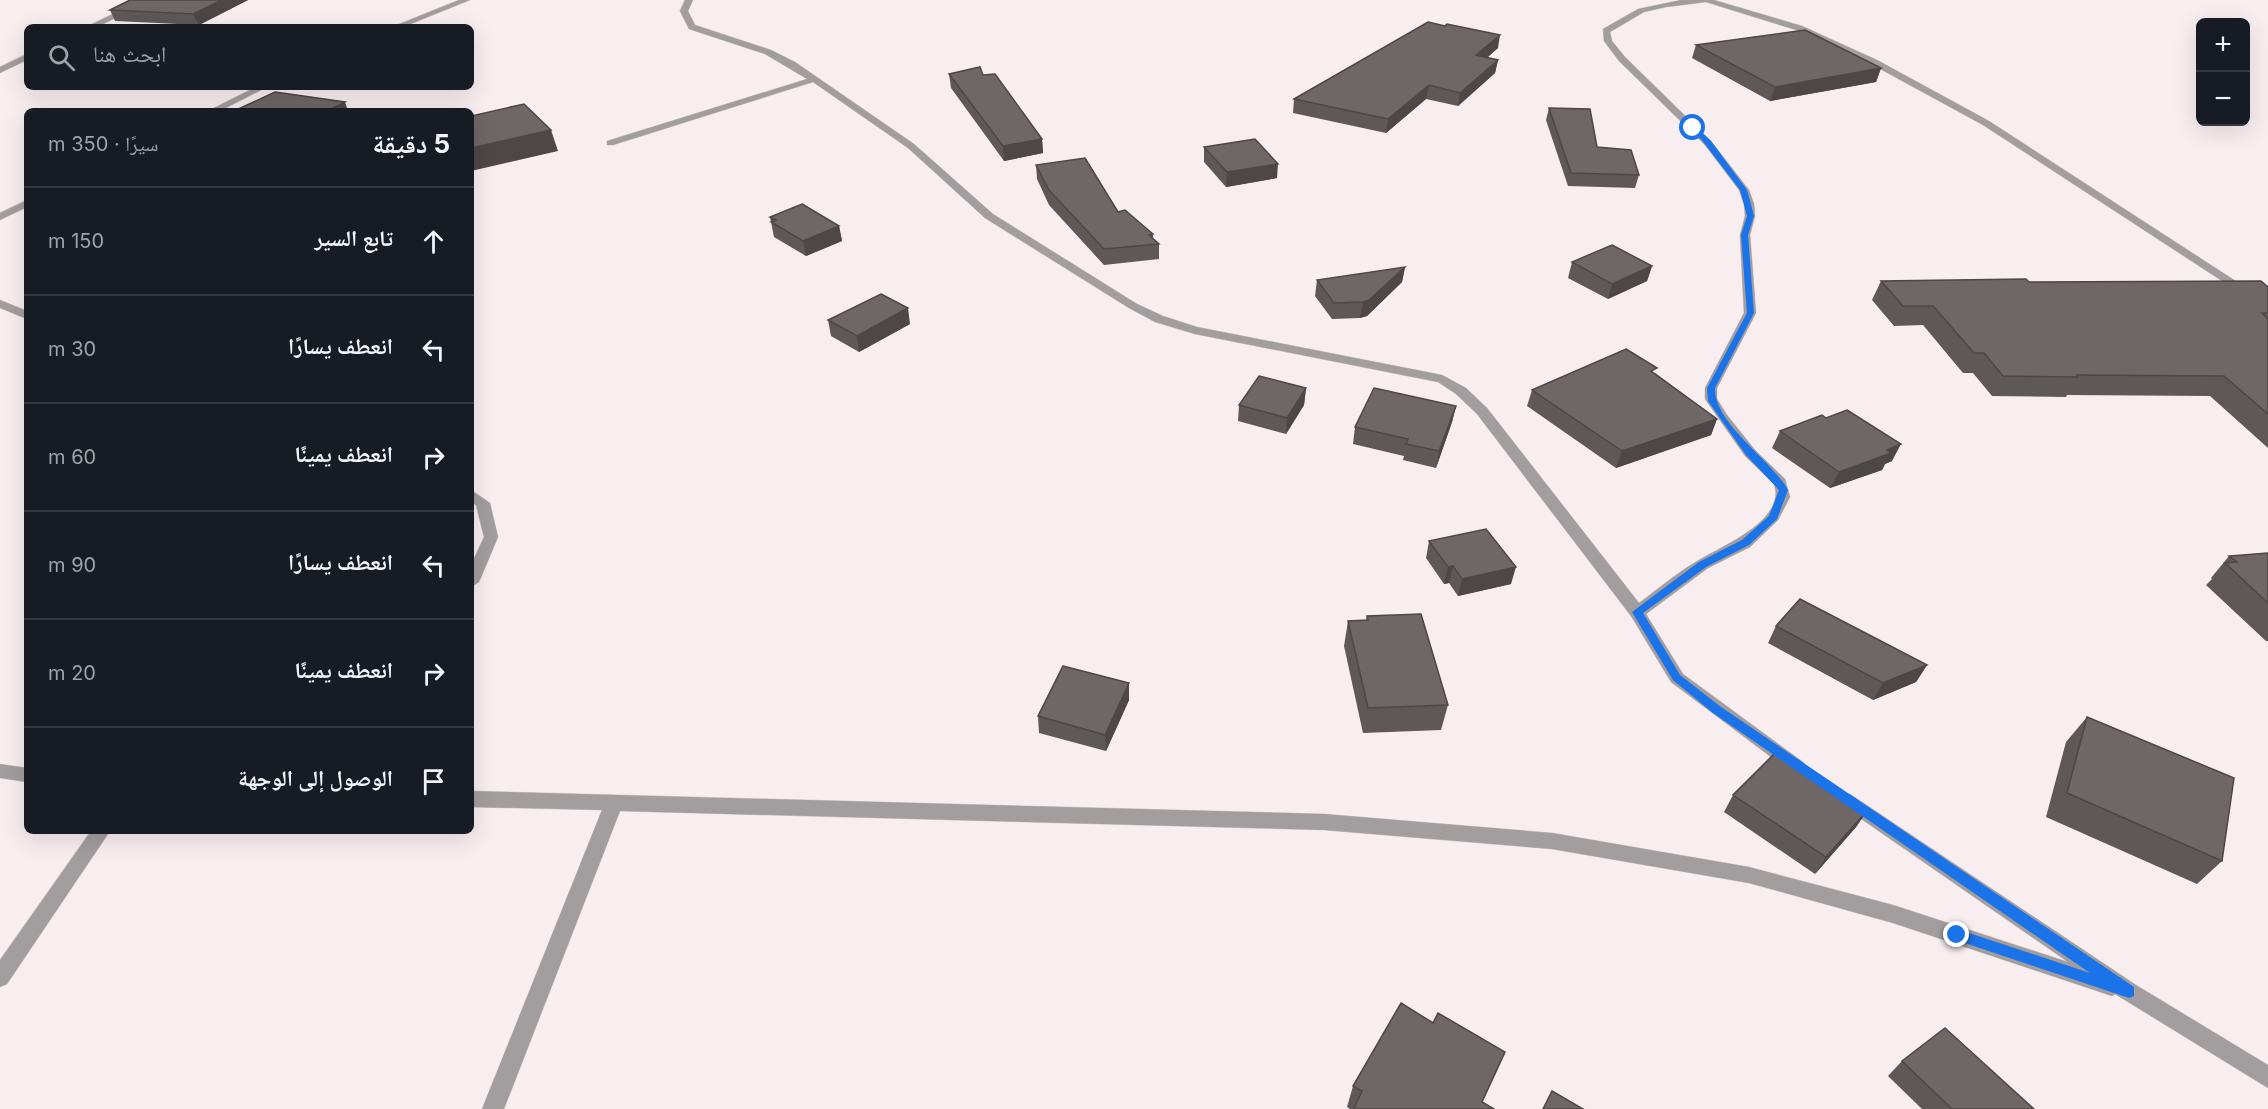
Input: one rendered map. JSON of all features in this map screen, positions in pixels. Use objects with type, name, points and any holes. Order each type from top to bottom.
[{"type":"street","points":[[96,24],[148,0]]},
{"type":"street","points":[[404,24],[466,0]]},
{"type":"street","points":[[689,0],[684,11],[692,27],[768,52],[815,80],[911,146],[989,216],[1159,319],[1195,330],[1442,379],[1461,391],[1482,411],[1637,612],[1677,678],[1717,710],[1808,774]]},
{"type":"street","points":[[1637,612],[1702,564],[1745,543],[1773,517],[1784,490],[1750,453],[1711,399],[1711,388],[1750,313],[1745,235],[1750,216],[1749,204],[1744,190],[1708,142],[1622,59],[1608,41],[1606,31],[1624,16],[1656,5],[1707,0],[1799,28],[1874,62],[1986,123],[2268,307]]},
{"type":"street","points":[[0,70],[24,58]]},
{"type":"street","points":[[610,143],[815,80]]},
{"type":"street","points":[[219,108],[257,90]]},
{"type":"street","points":[[0,218],[24,204]]},
{"type":"street","points":[[0,304],[24,314]]},
{"type":"street","points":[[474,497],[483,503],[491,537],[474,575]]},
{"type":"street","points":[[0,771],[24,774]]},
{"type":"street","points":[[1836,793],[2129,992],[2268,1077]]},
{"type":"street","points":[[474,799],[1324,822],[1552,841],[1749,875],[1893,914],[2129,992]]},
{"type":"street","points":[[493,1109],[614,802]]},
{"type":"street","points":[[0,977],[99,834]]},
{"type":"building","points":[[130,0],[222,0],[193,14],[110,10]]},
{"type":"building","points":[[1428,22],[1500,35],[1476,55],[1498,60],[1460,93],[1429,85],[1388,119],[1294,99]]},
{"type":"building","points":[[1805,30],[1881,68],[1775,87],[1696,45]]},
{"type":"building","points":[[980,67],[983,75],[995,74],[1042,139],[1003,146],[949,74]]},
{"type":"building","points":[[275,92],[345,102],[333,108],[240,108]]},
{"type":"building","points":[[524,104],[551,130],[474,147],[474,115]]},
{"type":"building","points":[[1549,108],[1590,109],[1597,147],[1631,150],[1639,175],[1571,173]]},
{"type":"building","points":[[1255,139],[1278,164],[1227,172],[1204,147]]},
{"type":"building","points":[[1085,158],[1118,212],[1125,210],[1153,234],[1149,235],[1159,244],[1104,249],[1049,190],[1036,165]]},
{"type":"building","points":[[802,204],[839,226],[803,241],[771,222],[776,220],[770,217]]},
{"type":"building","points":[[1612,245],[1652,266],[1612,284],[1572,262]]},
{"type":"building","points":[[1405,267],[1369,300],[1363,302],[1334,303],[1317,280]]},
{"type":"building","points":[[2026,279],[2029,282],[2261,281],[2268,287],[2268,313],[2262,313],[2268,319],[2268,414],[2224,376],[2003,376],[1984,353],[1974,353],[1933,306],[1903,306],[1881,281]]},
{"type":"building","points":[[881,294],[908,308],[857,336],[828,320]]},
{"type":"building","points":[[1626,349],[1657,368],[1651,371],[1717,419],[1622,451],[1532,390]]},
{"type":"building","points":[[1259,376],[1306,388],[1287,418],[1239,405]]},
{"type":"building","points":[[1374,388],[1456,406],[1439,451],[1406,444],[1408,439],[1355,427]]},
{"type":"building","points":[[1847,410],[1901,444],[1887,450],[1891,453],[1839,472],[1780,431],[1822,415],[1826,418]]},
{"type":"building","points":[[1486,529],[1516,567],[1462,579],[1453,566],[1448,567],[1429,541]]},
{"type":"building","points":[[2268,553],[2268,603],[2225,563],[2237,562],[2229,556]]},
{"type":"building","points":[[1800,599],[1927,665],[1883,683],[1776,626]]},
{"type":"building","points":[[1421,614],[1448,705],[1368,708],[1348,621],[1368,620],[1367,616]]},
{"type":"building","points":[[1063,666],[1129,683],[1105,735],[1038,716]]},
{"type":"building","points":[[2087,717],[2234,778],[2222,861],[2067,793]]},
{"type":"building","points":[[1776,752],[1867,811],[1826,857],[1733,795]]},
{"type":"building","points":[[1401,1003],[1433,1023],[1438,1013],[1505,1052],[1482,1102],[1494,1109],[1354,1108],[1362,1091],[1353,1086]]},
{"type":"building","points":[[1945,1028],[2034,1109],[1952,1109],[1902,1061]]},
{"type":"building","points":[[1552,1091],[1583,1109],[1543,1109]]},
{"type":"route","points":[[1693,128],[1708,142],[1744,190],[1750,216],[1745,235],[1750,313],[1711,388],[1711,399],[1721,416],[1750,453],[1784,490],[1773,517],[1745,543],[1702,564],[1637,612],[1663,651],[1677,678],[1717,710],[2129,992],[1957,935]]}]
